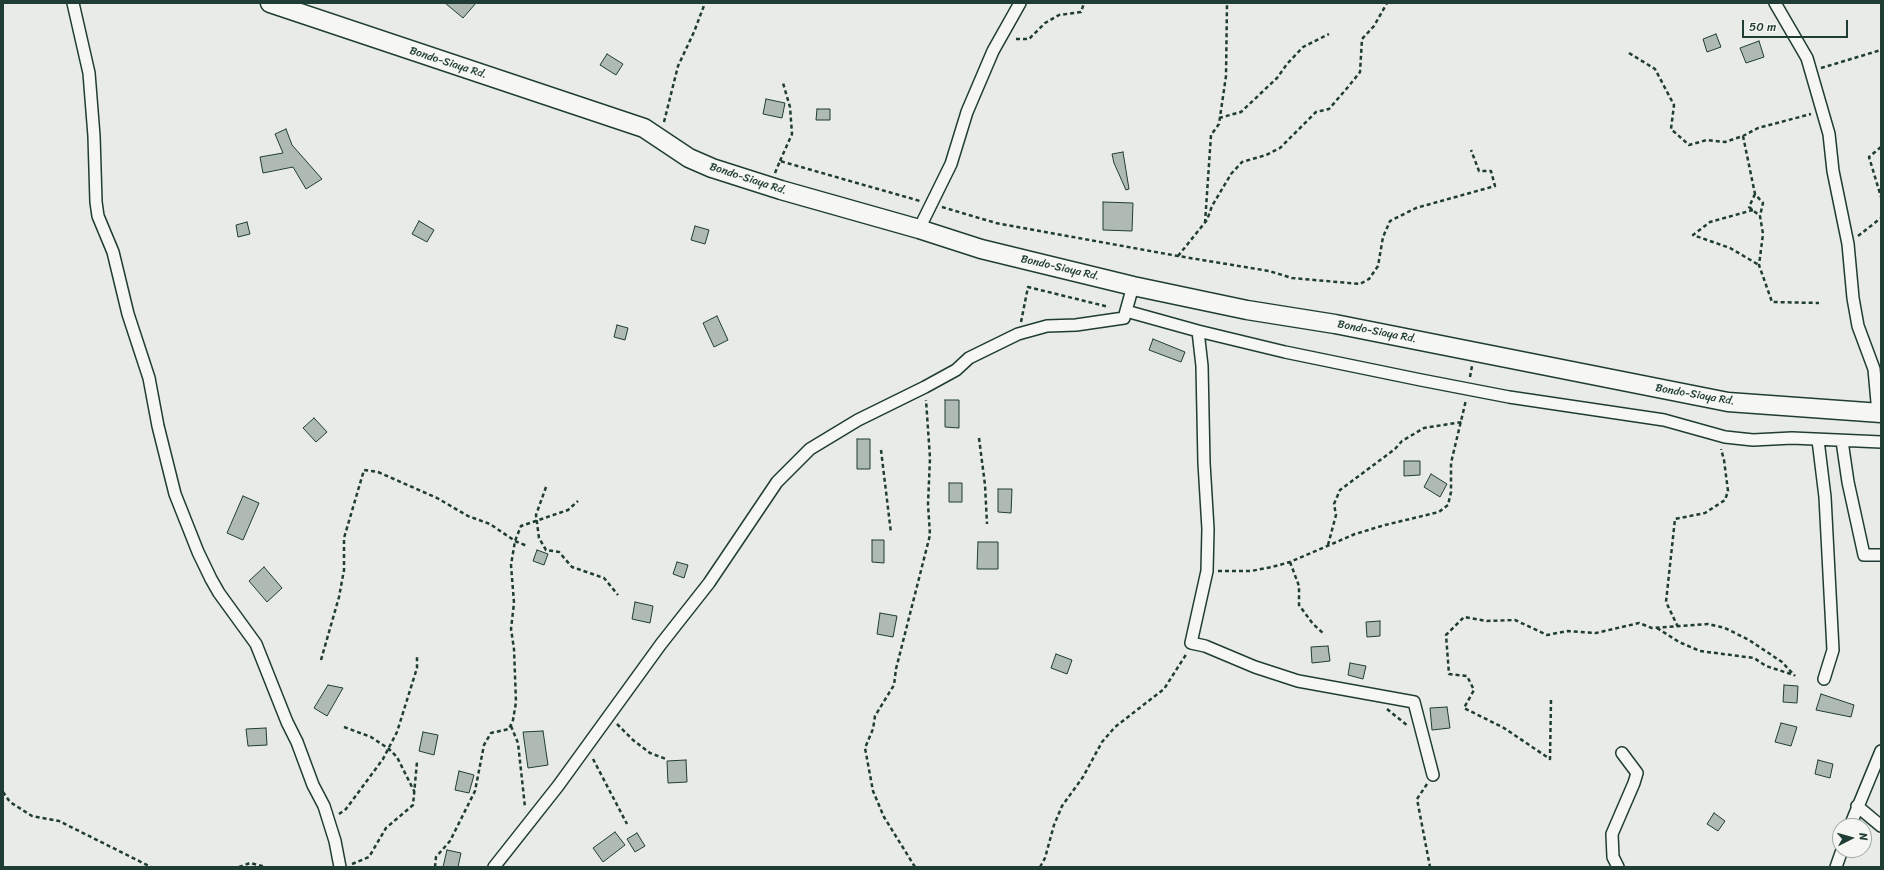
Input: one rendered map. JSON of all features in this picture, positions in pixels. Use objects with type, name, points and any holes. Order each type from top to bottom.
[{"type":"highway","name":"Bondo-Siaya Rd.","points":[[270,3],[644,128],[689,158],[712,168],[771,187],[919,229],[981,249],[1133,286],[1246,310],[1335,324],[1728,402],[1880,413]]},
{"type":"street","points":[[73,3],[89,73],[98,216],[113,252],[128,314],[149,378],[158,426],[175,494],[198,552],[211,579],[256,644],[329,822],[340,866]]},
{"type":"street","points":[[919,229],[951,164],[967,112],[993,51],[1020,3]]},
{"type":"street","points":[[1775,3],[1804,52],[1811,70],[1829,134],[1833,171],[1848,244],[1858,326],[1874,369],[1880,413]]},
{"type":"street","points":[[494,867],[529,824],[540,806],[587,748],[661,644],[709,583],[777,482],[810,449],[821,440],[956,370],[969,358],[1018,334],[1047,326],[1076,325],[1124,318],[1133,286]]},
{"type":"street","points":[[1126,311],[1198,331],[1278,351],[1323,359],[1337,364],[1509,396],[1664,420],[1716,433],[1725,437],[1753,440],[1792,438],[1881,442]]},
{"type":"street","points":[[1198,331],[1202,366],[1204,463],[1208,529],[1206,571],[1191,643],[1205,646],[1255,667],[1298,681],[1414,702],[1433,775]]},
{"type":"street","points":[[1818,440],[1825,497],[1833,650],[1824,679]]},
{"type":"street","points":[[1842,441],[1848,482],[1864,555],[1881,555]]},
{"type":"street","points":[[1853,818],[1881,751]]},
{"type":"street","points":[[1618,867],[1613,857],[1612,834],[1637,773],[1622,753]]},
{"type":"street","points":[[1857,806],[1881,826]]},
{"type":"path","points":[[660,138],[678,66],[694,32],[705,3]]},
{"type":"path","points":[[1016,39],[1029,39],[1045,23],[1059,15],[1081,12],[1084,3]]},
{"type":"path","points":[[1205,224],[1211,135],[1219,124],[1226,76],[1227,3]]},
{"type":"path","points":[[1178,256],[1205,224],[1212,206],[1231,174],[1242,162],[1266,155],[1280,148],[1316,112],[1329,109],[1348,87],[1360,72],[1362,39],[1374,26],[1387,3]]},
{"type":"path","points":[[1219,118],[1241,112],[1277,78],[1286,64],[1303,47],[1329,34]]},
{"type":"path","points":[[1811,70],[1881,50]]},
{"type":"path","points":[[1629,53],[1655,69],[1674,105],[1670,129],[1690,145],[1708,140],[1725,142],[1743,136],[1758,128],[1805,115],[1823,113]]},
{"type":"path","points":[[771,187],[780,161],[792,134],[790,107],[783,83]]},
{"type":"path","points":[[1743,136],[1755,194],[1763,204],[1760,216],[1763,234],[1759,266],[1772,302],[1819,303]]},
{"type":"path","points":[[1881,147],[1869,157],[1881,197]]},
{"type":"path","points":[[780,161],[996,223],[1269,271],[1292,278],[1360,284],[1369,279],[1378,266],[1383,237],[1390,221],[1416,208],[1495,186],[1491,171],[1479,171],[1471,150]]},
{"type":"path","points":[[1755,194],[1749,207],[1760,216]]},
{"type":"path","points":[[1753,210],[1710,222],[1694,235],[1730,248],[1759,266]]},
{"type":"path","points":[[1848,244],[1881,218]]},
{"type":"path","points":[[1018,334],[1028,287],[1126,311]]},
{"type":"path","points":[[1206,571],[1251,571],[1290,562],[1355,534],[1439,512],[1448,505],[1451,492],[1451,463],[1462,422],[1474,352]]},
{"type":"path","points":[[915,867],[884,817],[873,791],[865,748],[873,729],[875,716],[880,705],[894,685],[896,669],[930,535],[928,504],[930,458],[925,387]]},
{"type":"path","points":[[1328,545],[1336,515],[1334,504],[1340,490],[1395,449],[1402,441],[1424,428],[1462,422]]},
{"type":"path","points":[[1678,627],[1666,602],[1675,519],[1705,513],[1725,500],[1728,491],[1724,460],[1716,433]]},
{"type":"path","points":[[979,438],[985,485],[987,524]]},
{"type":"path","points":[[881,450],[891,533]]},
{"type":"path","points":[[321,660],[339,597],[344,570],[344,538],[364,470],[378,472],[437,498],[468,516],[490,524],[516,541],[527,546]]},
{"type":"path","points":[[546,487],[536,514],[539,538],[546,550],[559,552],[572,567],[604,578],[618,595]]},
{"type":"path","points":[[435,867],[436,857],[450,841],[475,791],[484,745],[492,733],[509,729],[516,702],[514,648],[511,629],[514,603],[511,564],[521,526],[568,510],[578,501]]},
{"type":"path","points":[[1290,562],[1299,586],[1299,605],[1313,624],[1324,634]]},
{"type":"path","points":[[1551,700],[1550,759],[1504,728],[1464,708],[1474,690],[1466,676],[1449,674],[1446,634],[1464,617],[1487,620],[1515,620],[1547,635],[1568,631],[1596,633],[1639,623],[1652,628],[1708,624],[1725,628],[1748,640],[1782,662],[1795,676],[1766,666],[1754,658],[1700,651],[1679,642],[1657,628]]},
{"type":"path","points":[[1040,867],[1045,858],[1054,825],[1062,806],[1083,777],[1102,742],[1115,727],[1164,689],[1185,657],[1191,643]]},
{"type":"path","points":[[329,822],[346,809],[384,759],[397,732],[409,698],[417,668],[417,656]]},
{"type":"path","points":[[1378,695],[1389,712],[1423,737]]},
{"type":"path","points":[[610,717],[633,740],[650,753],[666,759]]},
{"type":"path","points":[[510,725],[518,743],[523,793],[529,824]]},
{"type":"path","points":[[344,727],[372,737],[397,757],[414,792]]},
{"type":"path","points":[[587,748],[627,824]]},
{"type":"path","points":[[340,866],[357,864],[369,857],[386,828],[413,805],[417,762]]},
{"type":"path","points":[[1430,867],[1417,798],[1433,775]]},
{"type":"path","points":[[3,792],[10,802],[32,816],[59,821],[151,867]]},
{"type":"path","points":[[239,867],[250,863],[266,867]]},
{"type":"building","points":[[445,3],[476,3],[463,18]]},
{"type":"building","points":[[1716,34],[1721,47],[1707,52],[1703,39]]},
{"type":"building","points":[[1759,41],[1764,57],[1746,63],[1740,48]]},
{"type":"building","points":[[607,54],[623,64],[616,75],[600,65]]},
{"type":"building","points":[[766,99],[785,103],[782,118],[763,114]]},
{"type":"building","points":[[817,109],[830,109],[830,120],[816,120]]},
{"type":"building","points":[[286,129],[292,145],[322,179],[306,189],[293,167],[263,173],[260,157],[283,153],[275,134]]},
{"type":"building","points":[[1123,152],[1129,189],[1126,190],[1114,163],[1112,154]]},
{"type":"building","points":[[1103,202],[1133,203],[1132,231],[1103,230]]},
{"type":"building","points":[[419,221],[434,230],[427,242],[412,234]]},
{"type":"building","points":[[247,222],[250,234],[238,237],[236,225]]},
{"type":"building","points":[[695,226],[709,230],[705,244],[691,240]]},
{"type":"building","points":[[717,316],[728,340],[714,347],[703,323]]},
{"type":"building","points":[[617,325],[628,328],[625,340],[614,337]]},
{"type":"building","points":[[1153,339],[1185,352],[1181,362],[1149,350]]},
{"type":"building","points":[[945,400],[959,400],[959,428],[945,427]]},
{"type":"building","points":[[314,418],[327,432],[316,442],[303,428]]},
{"type":"building","points":[[857,439],[870,439],[870,469],[857,469]]},
{"type":"building","points":[[1404,461],[1420,461],[1420,475],[1404,476]]},
{"type":"building","points":[[1431,474],[1447,484],[1440,497],[1424,487]]},
{"type":"building","points":[[949,483],[962,483],[962,502],[949,502]]},
{"type":"building","points":[[998,489],[1012,489],[1011,513],[998,512]]},
{"type":"building","points":[[243,496],[259,503],[243,540],[227,533]]},
{"type":"building","points":[[872,540],[884,540],[884,563],[872,562]]},
{"type":"building","points":[[978,542],[998,542],[998,569],[977,569]]},
{"type":"building","points":[[537,550],[548,554],[544,565],[533,561]]},
{"type":"building","points":[[677,562],[688,565],[684,578],[673,574]]},
{"type":"building","points":[[264,567],[282,588],[267,602],[249,581]]},
{"type":"building","points":[[635,602],[653,606],[650,623],[632,619]]},
{"type":"building","points":[[880,613],[897,616],[893,637],[877,634]]},
{"type":"building","points":[[1380,621],[1380,636],[1367,637],[1366,622]]},
{"type":"building","points":[[1328,646],[1330,661],[1312,663],[1311,647]]},
{"type":"building","points":[[1056,654],[1072,660],[1067,674],[1051,668]]},
{"type":"building","points":[[1350,663],[1366,666],[1363,679],[1348,675]]},
{"type":"building","points":[[328,685],[343,688],[327,716],[314,708]]},
{"type":"building","points":[[1784,685],[1798,686],[1797,703],[1783,702]]},
{"type":"building","points":[[1821,694],[1854,705],[1851,717],[1816,710]]},
{"type":"building","points":[[1447,707],[1450,728],[1432,730],[1430,708]]},
{"type":"building","points":[[1781,723],[1797,727],[1791,746],[1775,742]]},
{"type":"building","points":[[266,728],[267,745],[248,746],[246,729]]},
{"type":"building","points":[[543,731],[548,765],[528,768],[523,732]]},
{"type":"building","points":[[423,732],[438,735],[434,755],[419,751]]},
{"type":"building","points":[[686,760],[687,782],[668,783],[667,761]]},
{"type":"building","points":[[1818,760],[1833,764],[1830,778],[1815,774]]},
{"type":"building","points":[[459,771],[474,775],[469,793],[455,790]]},
{"type":"building","points":[[1714,813],[1725,821],[1718,831],[1707,824]]},
{"type":"building","points":[[615,832],[625,845],[603,862],[593,848]]},
{"type":"building","points":[[637,833],[645,846],[635,852],[627,839]]},
{"type":"building","points":[[447,850],[461,853],[458,867],[443,867]]}]
